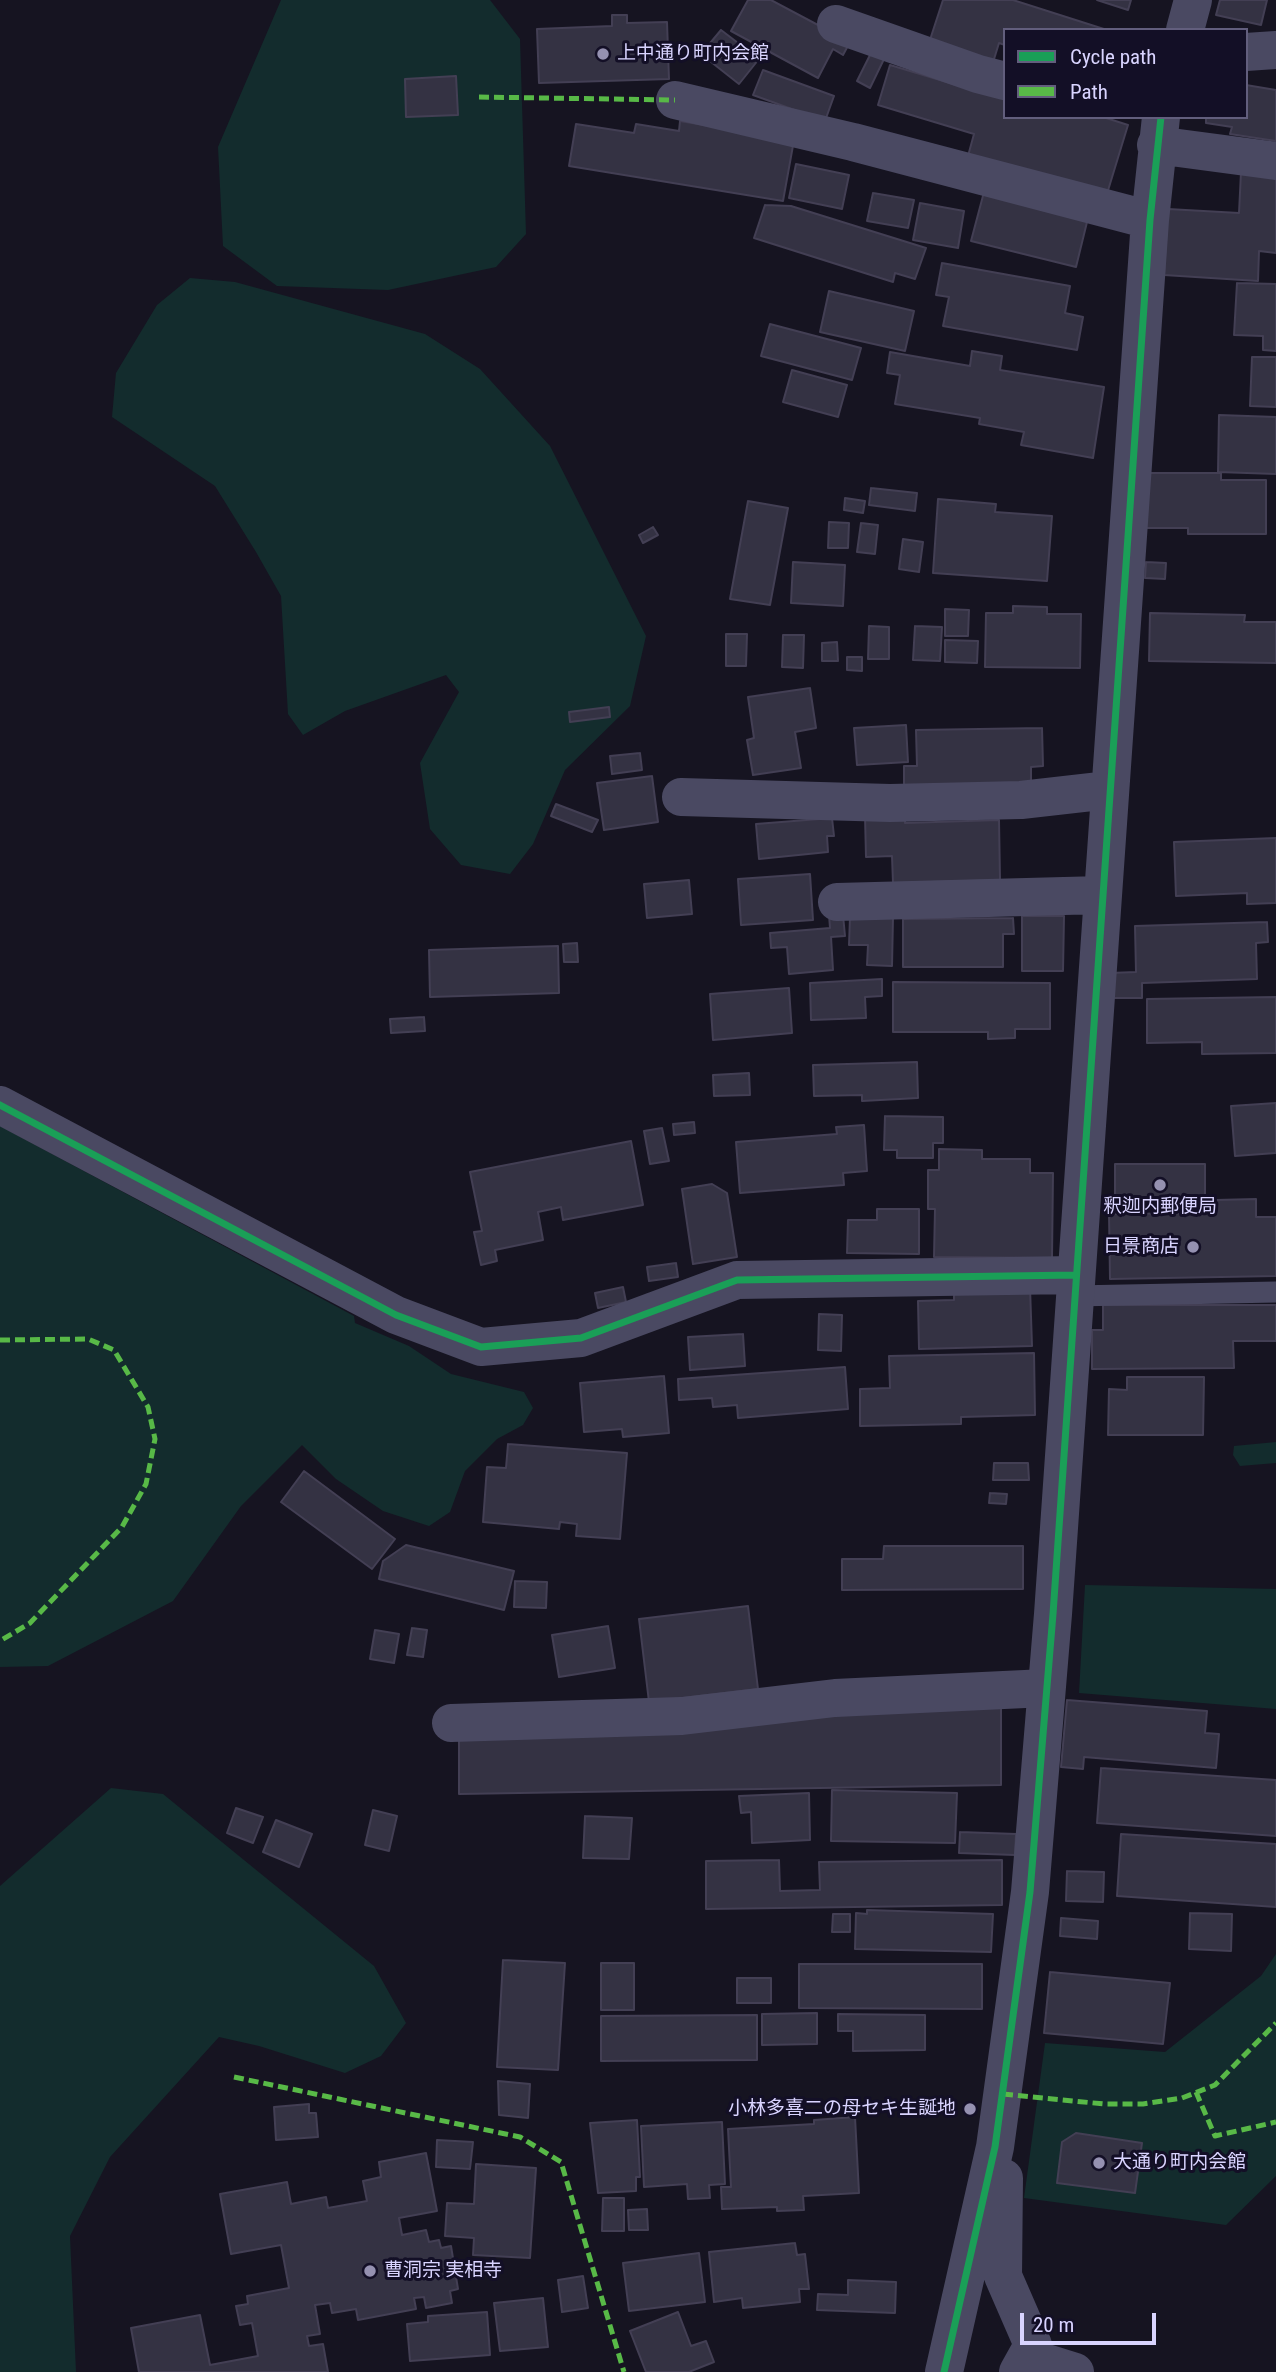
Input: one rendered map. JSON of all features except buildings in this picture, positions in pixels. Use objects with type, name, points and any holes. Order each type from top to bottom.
[{"type":"street","points":[[1186,28],[1193,0]]},
{"type":"street","points":[[836,24],[1003,80]]},
{"type":"street","points":[[1248,52],[1276,50]]},
{"type":"street","points":[[675,100],[853,142],[1150,220]]},
{"type":"street","points":[[944,2372],[996,2147],[1030,1892],[1158,131],[1276,161]]},
{"type":"street","points":[[681,797],[904,803],[1021,800],[1109,790]]},
{"type":"street","points":[[836,902],[1102,895]]},
{"type":"street","points":[[0,1105],[396,1315],[481,1347],[580,1338],[737,1280],[1074,1285]]},
{"type":"street","points":[[451,1723],[682,1716],[835,1698],[1046,1688]]},
{"type":"street","points":[[1002,2102],[1005,2202],[1003,2276],[1032,2345],[1022,2365],[1075,2372]]},
{"type":"lane","points":[[1074,1285],[1276,1292]]},
{"type":"green space","points":[[281,0],[490,0],[520,39],[526,234],[496,267],[388,290],[277,286],[223,246],[218,147]]},
{"type":"green space","points":[[190,278],[235,282],[425,334],[480,369],[550,446],[646,636],[630,706],[565,770],[533,844],[510,874],[461,865],[430,829],[420,763],[459,692],[446,675],[345,711],[303,735],[288,714],[281,596],[256,552],[215,486],[112,417],[116,373],[157,305]]},
{"type":"green space","points":[[0,1126],[354,1316],[355,1323],[409,1346],[451,1374],[524,1392],[533,1408],[523,1425],[497,1439],[465,1471],[450,1512],[429,1526],[383,1511],[336,1479],[302,1445],[241,1506],[173,1601],[48,1666],[0,1667]]},
{"type":"green space","points":[[1276,1442],[1276,1463],[1240,1466],[1233,1455],[1234,1446]]},
{"type":"green space","points":[[1085,1585],[1276,1589],[1276,1709],[1079,1693]]},
{"type":"green space","points":[[111,1788],[163,1794],[374,1966],[406,2023],[381,2056],[345,2073],[259,2046],[219,2037],[110,2157],[70,2236],[76,2372],[0,2372],[0,1886]]},
{"type":"green space","points":[[1276,1954],[1276,2176],[1226,2225],[1024,2198],[1045,2043],[1165,2052],[1261,1976]]},
{"type":"marked path","points":[[479,97],[675,100]]},
{"type":"marked path","points":[[0,1340],[88,1339],[114,1350],[148,1407],[155,1439],[146,1484],[122,1527],[30,1623],[0,1641]]},
{"type":"marked path","points":[[1003,2094],[1104,2104],[1143,2104],[1182,2098],[1215,2085],[1276,2023]]},
{"type":"marked path","points":[[234,2077],[520,2137],[561,2162],[624,2372]]},
{"type":"marked path","points":[[1196,2092],[1215,2136],[1276,2122]]},
{"type":"cycle path","points":[[944,2372],[995,2147],[1030,1892],[1053,1614],[1150,220],[1161,119]]},
{"type":"cycle path","points":[[0,1105],[396,1315],[481,1347],[581,1338],[737,1280],[1075,1275]]},
{"type":"place","name":"上中通り町内会館","points":[[603,54]]},
{"type":"place","name":"釈迦内郵便局","points":[[1160,1185]]},
{"type":"place","name":"日景商店","points":[[1193,1247]]},
{"type":"place","name":"小林多喜二の母セキ生誕地","points":[[970,2109]]},
{"type":"place","name":"大通り町内会館","points":[[1099,2163]]},
{"type":"place","name":"曹洞宗 実相寺","points":[[370,2271]]}]
